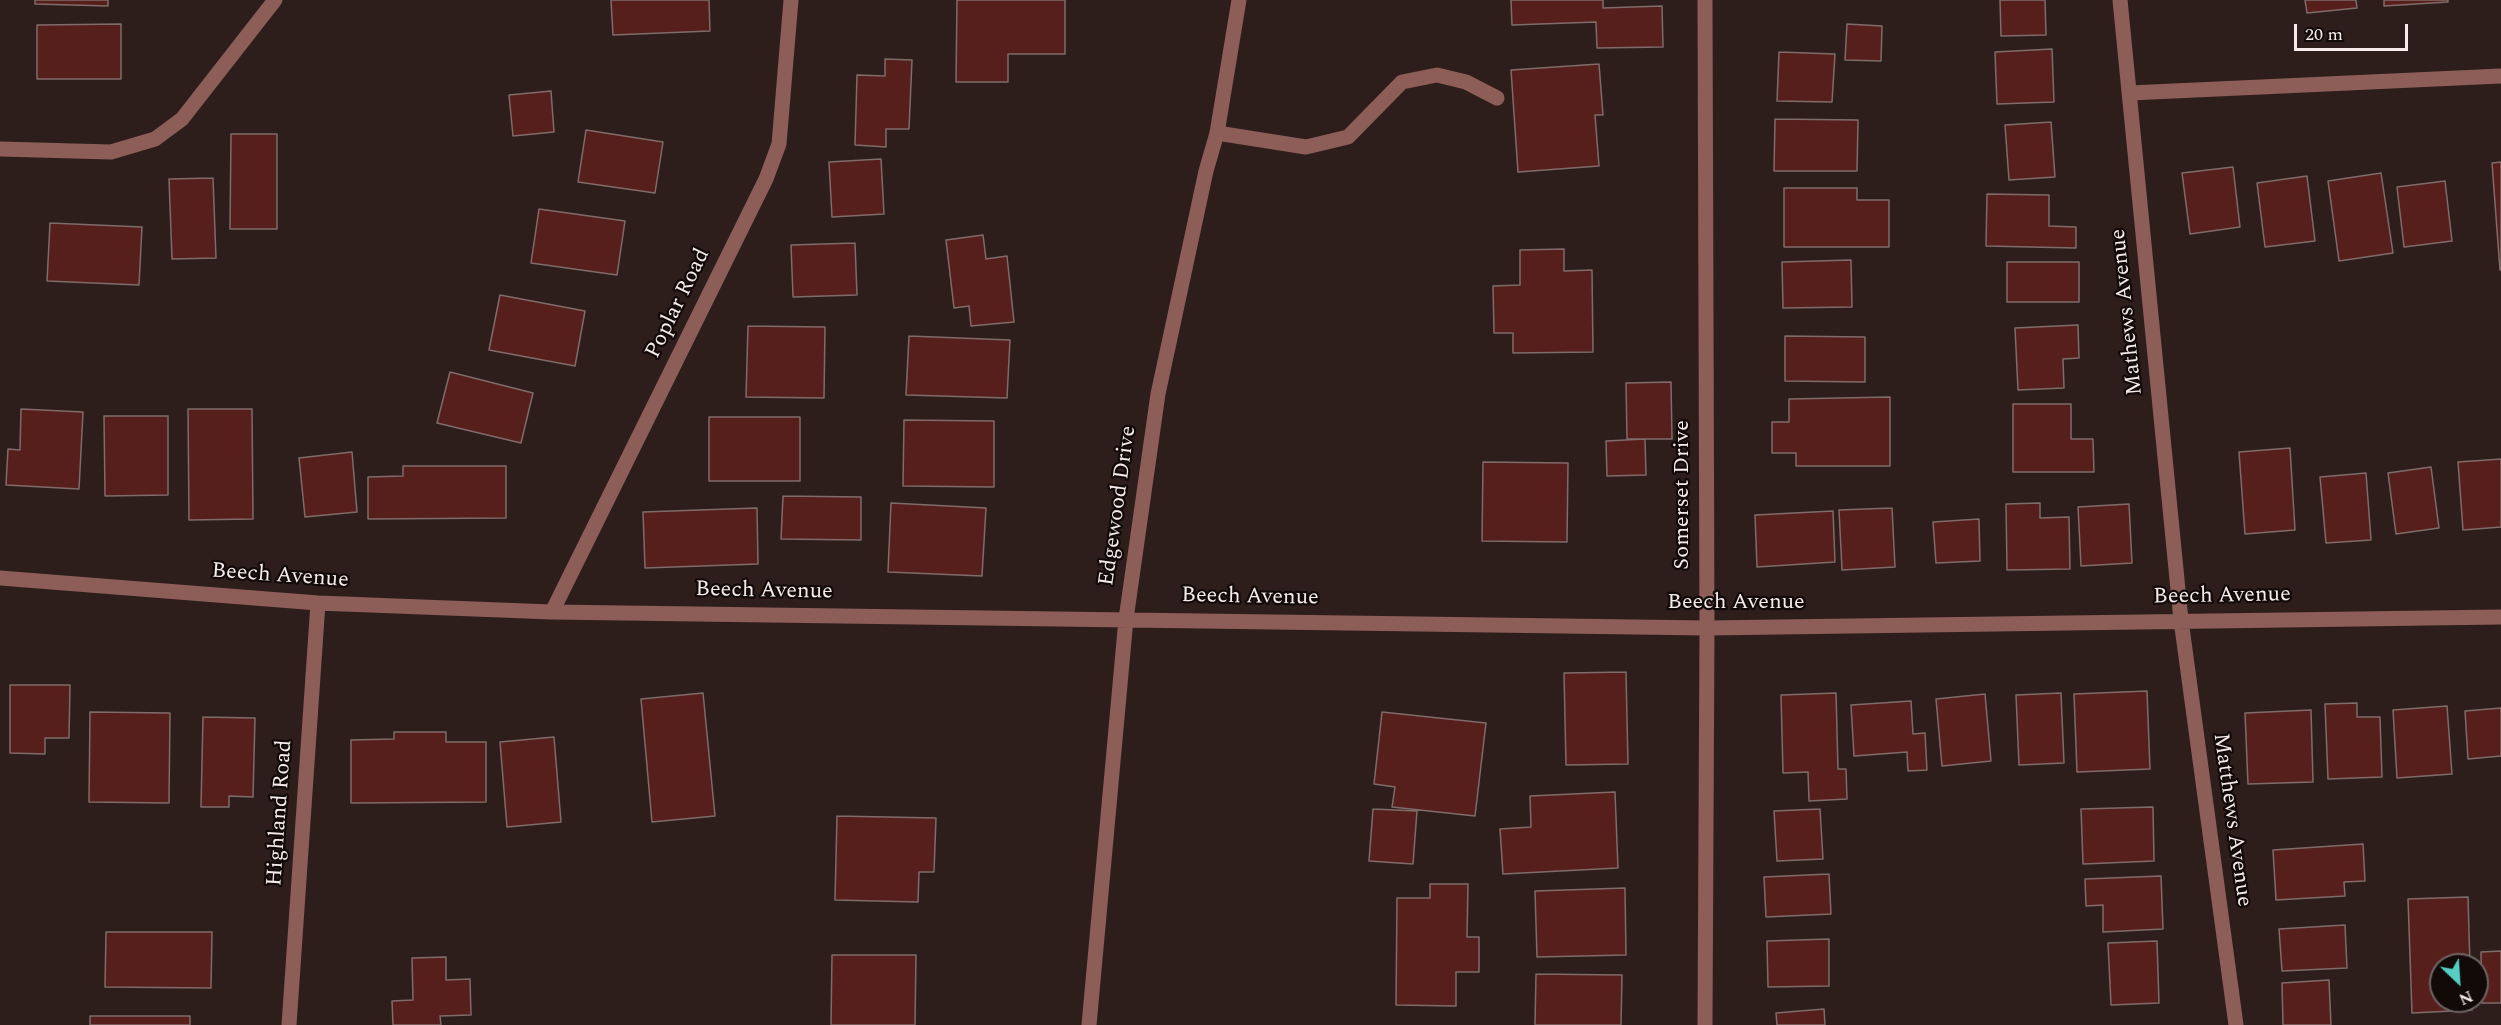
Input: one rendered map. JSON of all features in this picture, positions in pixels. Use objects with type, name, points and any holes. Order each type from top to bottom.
[{"type":"street","points":[[0,149],[111,152],[155,139],[182,119],[275,0]]},
{"type":"street","name":"Poplar Road","points":[[552,612],[766,179],[779,144],[791,0]]},
{"type":"street","name":"Edgewood Drive","points":[[1089,1025],[1126,619],[1158,394],[1216,133],[1239,0]]},
{"type":"street","name":"Somerset Drive","points":[[1704,0],[1707,628],[1705,1025]]},
{"type":"street","name":"Mathews Avenue","points":[[2120,0],[2181,620]]},
{"type":"street","points":[[1216,133],[1306,147],[1348,137],[1402,82],[1437,75],[1466,82],[1497,98]]},
{"type":"street","points":[[2130,93],[2501,76]]},
{"type":"street","name":"Beech Avenue","points":[[0,578],[318,603],[552,612],[1707,628],[2501,617]]},
{"type":"street","name":"Highland Road","points":[[289,1025],[318,603]]},
{"type":"street","name":"Matthews Avenue","points":[[2181,620],[2236,1025]]},
{"type":"building","points":[[35,0],[108,0],[108,6],[35,4]]},
{"type":"building","points":[[611,0],[709,0],[710,31],[613,35]]},
{"type":"building","points":[[957,0],[1065,0],[1065,54],[1008,54],[1008,82],[956,82]]},
{"type":"building","points":[[1511,0],[1603,0],[1603,8],[1662,6],[1663,47],[1597,48],[1596,22],[1512,25]]},
{"type":"building","points":[[2000,0],[2045,0],[2046,35],[2001,36]]},
{"type":"building","points":[[2305,0],[2356,0],[2357,8],[2307,13]]},
{"type":"building","points":[[2384,0],[2448,0],[2448,2],[2384,6]]},
{"type":"building","points":[[121,24],[121,79],[37,79],[37,25]]},
{"type":"building","points":[[1847,24],[1882,26],[1881,61],[1845,60]]},
{"type":"building","points":[[2052,49],[2054,102],[1997,104],[1995,52]]},
{"type":"building","points":[[1779,52],[1835,54],[1832,102],[1777,101]]},
{"type":"building","points":[[885,59],[912,60],[909,129],[886,129],[886,147],[855,145],[857,75],[885,76]]},
{"type":"building","points":[[1599,64],[1603,115],[1595,115],[1599,166],[1518,172],[1511,70]]},
{"type":"building","points":[[551,91],[554,132],[513,136],[509,95]]},
{"type":"building","points":[[1775,119],[1858,120],[1857,171],[1774,171]]},
{"type":"building","points":[[2051,122],[2055,177],[2009,180],[2005,125]]},
{"type":"building","points":[[586,130],[663,142],[655,193],[578,182]]},
{"type":"building","points":[[231,134],[277,134],[277,229],[230,229]]},
{"type":"building","points":[[881,159],[884,214],[832,217],[829,162]]},
{"type":"building","points":[[2501,162],[2501,270],[2500,270],[2492,163]]},
{"type":"building","points":[[2233,167],[2240,227],[2190,234],[2182,173]]},
{"type":"building","points":[[2381,173],[2393,253],[2339,261],[2328,181]]},
{"type":"building","points":[[2307,176],[2315,241],[2265,247],[2257,183]]},
{"type":"building","points":[[213,178],[216,258],[172,259],[169,179]]},
{"type":"building","points":[[2445,181],[2452,241],[2404,247],[2397,187]]},
{"type":"building","points":[[1784,188],[1857,188],[1857,200],[1889,200],[1889,247],[1784,247]]},
{"type":"building","points":[[1987,194],[2049,195],[2049,226],[2076,227],[2076,248],[1986,246]]},
{"type":"building","points":[[539,209],[625,221],[617,275],[531,263]]},
{"type":"building","points":[[50,223],[142,227],[139,285],[47,281]]},
{"type":"building","points":[[983,235],[986,259],[1007,256],[1014,322],[971,326],[969,306],[954,308],[946,240]]},
{"type":"building","points":[[855,243],[857,295],[793,297],[791,245]]},
{"type":"building","points":[[1564,249],[1564,271],[1592,270],[1593,352],[1513,353],[1513,333],[1494,333],[1493,286],[1520,285],[1520,250]]},
{"type":"building","points":[[1851,260],[1852,307],[1783,308],[1782,262]]},
{"type":"building","points":[[2007,262],[2079,262],[2079,302],[2007,302]]},
{"type":"building","points":[[500,295],[585,311],[575,366],[489,350]]},
{"type":"building","points":[[2078,325],[2079,358],[2063,359],[2064,388],[2018,390],[2015,328]]},
{"type":"building","points":[[748,326],[825,327],[824,398],[746,397]]},
{"type":"building","points":[[909,336],[1010,340],[1007,398],[906,395]]},
{"type":"building","points":[[1785,336],[1865,337],[1865,382],[1785,381]]},
{"type":"building","points":[[450,372],[533,393],[521,443],[437,423]]},
{"type":"building","points":[[1671,382],[1672,439],[1627,439],[1626,383]]},
{"type":"building","points":[[1890,397],[1890,466],[1796,466],[1796,453],[1772,453],[1772,422],[1789,422],[1789,399]]},
{"type":"building","points":[[2013,404],[2071,404],[2071,439],[2093,439],[2094,472],[2013,472]]},
{"type":"building","points":[[21,409],[83,412],[79,489],[6,485],[8,449],[20,450]]},
{"type":"building","points":[[188,409],[252,409],[253,519],[189,520]]},
{"type":"building","points":[[104,416],[168,416],[168,495],[105,496]]},
{"type":"building","points":[[709,417],[800,417],[800,481],[709,481]]},
{"type":"building","points":[[904,420],[994,421],[994,487],[903,486]]},
{"type":"building","points":[[1645,439],[1646,475],[1607,476],[1606,441]]},
{"type":"building","points":[[2290,448],[2295,530],[2245,534],[2239,452]]},
{"type":"building","points":[[352,452],[357,512],[305,517],[299,458]]},
{"type":"building","points":[[2501,459],[2501,527],[2463,530],[2458,462]]},
{"type":"building","points":[[1483,462],[1568,463],[1567,542],[1482,541]]},
{"type":"building","points":[[403,466],[506,466],[506,518],[368,519],[368,477],[403,476]]},
{"type":"building","points":[[2431,467],[2439,528],[2396,534],[2388,473]]},
{"type":"building","points":[[2366,473],[2371,540],[2326,543],[2320,477]]},
{"type":"building","points":[[783,496],[861,497],[861,540],[781,539]]},
{"type":"building","points":[[891,503],[986,508],[982,576],[888,572]]},
{"type":"building","points":[[2040,503],[2040,518],[2069,517],[2070,569],[2007,570],[2006,504]]},
{"type":"building","points":[[2129,504],[2132,563],[2081,566],[2078,507]]},
{"type":"building","points":[[757,508],[758,564],[645,568],[643,512]]},
{"type":"building","points":[[1892,508],[1895,567],[1842,570],[1839,510]]},
{"type":"building","points":[[1833,511],[1835,562],[1757,567],[1755,515]]},
{"type":"building","points":[[1979,519],[1980,561],[1936,563],[1933,522]]},
{"type":"building","points":[[1626,672],[1628,764],[1566,765],[1564,673]]},
{"type":"building","points":[[10,685],[70,685],[69,738],[45,738],[45,754],[10,753]]},
{"type":"building","points":[[2147,691],[2150,769],[2077,772],[2074,694]]},
{"type":"building","points":[[703,693],[715,816],[652,822],[641,699]]},
{"type":"building","points":[[1836,693],[1838,769],[1846,769],[1847,799],[1809,801],[1808,772],[1783,773],[1781,695]]},
{"type":"building","points":[[2061,693],[2064,763],[2019,765],[2016,695]]},
{"type":"building","points":[[1985,694],[1991,761],[1942,766],[1936,699]]},
{"type":"building","points":[[1911,701],[1913,734],[1925,733],[1927,770],[1908,771],[1907,752],[1854,756],[1851,705]]},
{"type":"building","points":[[2357,703],[2357,717],[2380,717],[2382,777],[2328,779],[2325,704]]},
{"type":"building","points":[[2447,706],[2452,774],[2397,778],[2393,710]]},
{"type":"building","points":[[2501,708],[2501,756],[2468,759],[2465,711]]},
{"type":"building","points":[[2311,710],[2313,782],[2248,784],[2245,713]]},
{"type":"building","points":[[90,712],[170,713],[169,803],[89,802]]},
{"type":"building","points":[[1382,712],[1486,723],[1475,816],[1392,807],[1395,787],[1374,784]]},
{"type":"building","points":[[203,717],[255,718],[253,797],[229,796],[229,807],[201,807]]},
{"type":"building","points":[[394,732],[446,732],[446,742],[486,742],[486,802],[351,803],[351,740],[394,739]]},
{"type":"building","points":[[554,737],[561,822],[507,827],[500,742]]},
{"type":"building","points":[[1615,792],[1618,868],[1503,874],[1500,829],[1531,827],[1530,796]]},
{"type":"building","points":[[2153,807],[2154,861],[2083,864],[2081,809]]},
{"type":"building","points":[[1373,809],[1417,811],[1413,864],[1369,861]]},
{"type":"building","points":[[1820,809],[1823,859],[1777,861],[1774,811]]},
{"type":"building","points":[[837,816],[936,818],[934,872],[919,872],[918,902],[835,900]]},
{"type":"building","points":[[2363,844],[2365,881],[2344,882],[2345,896],[2276,900],[2273,850]]},
{"type":"building","points":[[1829,874],[1831,914],[1766,917],[1764,877]]},
{"type":"building","points":[[2161,876],[2163,929],[2103,932],[2103,905],[2086,906],[2085,879]]},
{"type":"building","points":[[1430,884],[1468,884],[1467,937],[1479,937],[1479,972],[1456,972],[1456,1006],[1396,1005],[1397,898],[1430,898]]},
{"type":"building","points":[[1625,888],[1626,955],[1537,957],[1535,891]]},
{"type":"building","points":[[2468,897],[2470,953],[2429,953],[2429,1012],[2412,1013],[2408,899]]},
{"type":"building","points":[[2345,925],[2347,968],[2282,971],[2279,929]]},
{"type":"building","points":[[106,932],[212,932],[211,988],[105,987]]},
{"type":"building","points":[[1829,939],[1829,986],[1768,987],[1767,941]]},
{"type":"building","points":[[2157,941],[2159,1003],[2111,1005],[2108,943]]},
{"type":"building","points":[[2501,951],[2501,1003],[2489,1003],[2489,953],[2481,952]]},
{"type":"building","points":[[832,955],[916,955],[915,1025],[831,1025]]},
{"type":"building","points":[[446,957],[446,980],[470,979],[471,1015],[440,1016],[441,1025],[393,1025],[392,1001],[413,1000],[412,958]]},
{"type":"building","points":[[1536,974],[1622,975],[1621,1025],[1535,1025]]},
{"type":"building","points":[[2329,980],[2331,1025],[2283,1025],[2282,983]]},
{"type":"building","points":[[1824,1009],[1825,1025],[1777,1025],[1776,1013]]},
{"type":"building","points":[[90,1016],[190,1016],[190,1025],[90,1025]]}]
